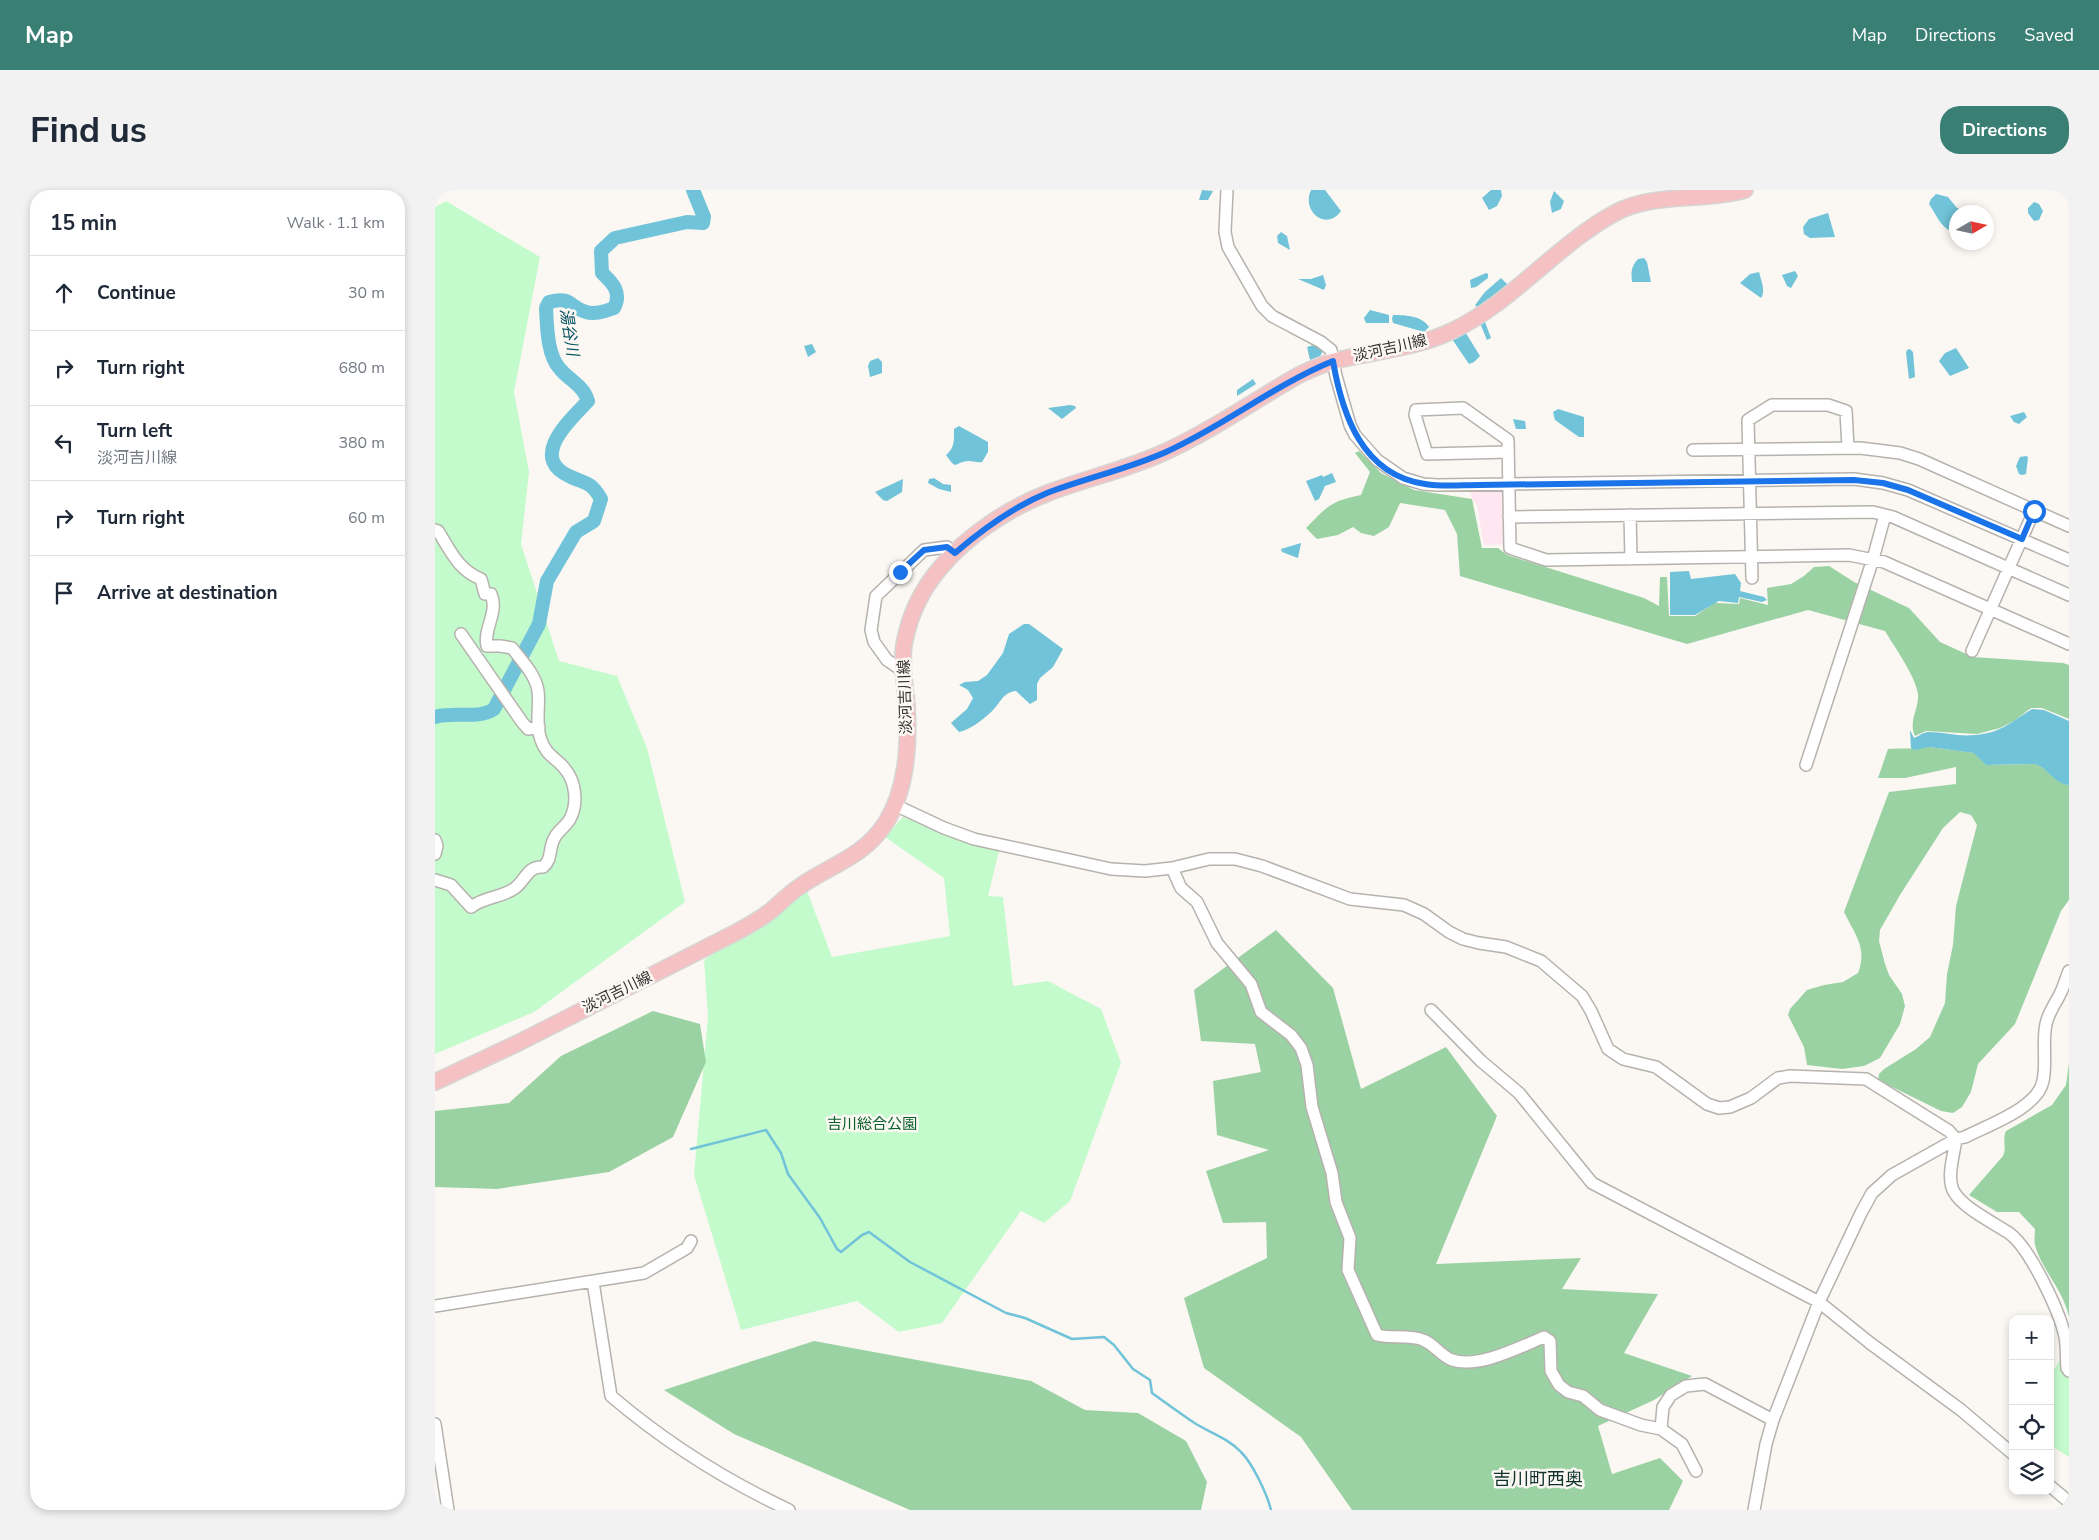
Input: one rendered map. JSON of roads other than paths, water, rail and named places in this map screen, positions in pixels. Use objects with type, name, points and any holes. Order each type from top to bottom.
[{"type":"main road","name":"淡河吉川線","points":[[435,1082],[518,1043],[742,929],[773,909],[805,883],[844,863],[865,847],[885,824],[895,805],[901,786],[907,746],[907,706],[903,670],[904,646],[915,606],[927,586],[955,553],[986,527],[1045,494],[1165,452],[1188,441],[1299,375],[1333,361],[1409,346],[1451,331],[1490,308],[1582,235],[1616,212],[1651,202],[1745,190]]},
{"type":"street","points":[[1227,190],[1225,232],[1228,247],[1252,291],[1262,306],[1273,316],[1331,350],[1346,415],[1355,435],[1377,460],[1403,478],[1423,484],[1509,485],[1854,480],[1883,483],[1908,490],[2069,560]]},
{"type":"street","points":[[1752,578],[1748,420],[1772,405],[1828,405],[1846,411],[1848,448]]},
{"type":"street","points":[[1508,452],[1427,454],[1415,415],[1416,410],[1463,408],[1508,440],[1510,548],[1545,560],[1849,555],[1873,559],[1884,562],[2069,644]]},
{"type":"street","points":[[1693,450],[1848,448],[1900,453],[1919,459],[2069,526]]},
{"type":"street","points":[[1971,651],[2034,511]]},
{"type":"street","points":[[1509,516],[1873,512],[1904,521],[2069,595]]},
{"type":"street","points":[[1630,515],[1631,559]]},
{"type":"street","points":[[1806,765],[1873,559],[1885,515]]},
{"type":"street","points":[[435,530],[438,531],[452,556],[468,572],[481,579],[485,594],[491,594],[494,606],[486,640],[487,646],[512,648],[531,674],[538,692],[540,739],[548,754],[565,768],[572,780],[575,794],[570,818],[555,837],[547,863],[543,868],[535,867],[529,871],[517,887],[506,894],[488,897],[471,906],[451,885],[435,880]]},
{"type":"street","points":[[903,670],[887,660],[873,642],[871,630],[875,596],[924,550],[947,547],[955,553]]},
{"type":"street","points":[[461,634],[522,722],[528,729],[539,727]]},
{"type":"street","points":[[895,805],[944,828],[974,839],[1111,868],[1145,872],[1209,859],[1235,859],[1262,866],[1350,899],[1404,905],[1424,914],[1449,932],[1463,939],[1506,946],[1541,961],[1582,996],[1608,1049],[1623,1059],[1656,1067],[1707,1104],[1719,1108],[1730,1107],[1751,1098],[1778,1078],[1790,1076],[1865,1079],[1949,1131],[1956,1140],[1951,1174],[1953,1192],[1961,1201],[2012,1235],[2023,1247],[2052,1300],[2065,1337],[2067,1368],[2069,1371]]},
{"type":"street","points":[[435,840],[437,846],[435,854]]},
{"type":"street","points":[[1172,868],[1181,888],[1197,902],[1217,943],[1251,984],[1261,1012],[1291,1034],[1301,1048],[1307,1065],[1312,1107],[1331,1173],[1336,1202],[1350,1238],[1349,1270],[1377,1334],[1386,1337],[1402,1336],[1423,1340],[1452,1360],[1473,1361],[1489,1360],[1544,1337],[1550,1341],[1551,1371],[1559,1385],[1568,1392],[1583,1396],[1600,1410],[1641,1425],[1661,1429],[1682,1444],[1696,1471]]},
{"type":"street","points":[[1755,1510],[1766,1444],[1773,1420],[1819,1302],[1872,1193],[1892,1175],[1956,1140],[2023,1108],[2036,1096],[2043,1082],[2046,1021],[2061,992],[2069,971]]},
{"type":"street","points":[[1431,1010],[1481,1061],[1519,1093],[1592,1183],[1819,1302],[1870,1343],[1961,1410],[2009,1451]]},
{"type":"street","points":[[435,1306],[644,1273],[687,1248],[691,1241]]},
{"type":"street","points":[[593,1282],[611,1396],[644,1424],[745,1489],[789,1510]]},
{"type":"street","points":[[1661,1429],[1663,1407],[1671,1395],[1686,1386],[1705,1384],[1773,1420]]},
{"type":"street","points":[[435,1424],[448,1510]]},
{"type":"street","points":[[2054,1489],[2069,1502]]},
{"type":"water","points":[[1202,190],[1213,191],[1208,200],[1199,200]]},
{"type":"water","points":[[1311,190],[1325,190],[1341,211],[1329,220],[1317,216],[1309,205]]},
{"type":"water","points":[[1491,190],[1501,190],[1502,196],[1497,206],[1489,210],[1482,198]]},
{"type":"water","points":[[1554,191],[1564,201],[1561,209],[1552,213],[1550,202]]},
{"type":"water","points":[[1936,194],[1948,197],[1955,205],[1949,205],[1949,230],[1937,217],[1929,204]]},
{"type":"water","points":[[2034,202],[2039,204],[2043,211],[2039,220],[2034,221],[2028,213],[2028,208]]},
{"type":"water","points":[[1828,213],[1835,237],[1810,238],[1804,234],[1803,227],[1809,219]]},
{"type":"water","points":[[1281,232],[1287,236],[1290,250],[1278,243],[1277,236]]},
{"type":"water","points":[[1644,258],[1647,262],[1651,282],[1632,282],[1634,265],[1638,259]]},
{"type":"water","points":[[1795,271],[1798,276],[1791,288],[1787,286],[1782,275]]},
{"type":"water","points":[[1759,272],[1763,289],[1761,298],[1740,283],[1750,274]]},
{"type":"water","points":[[1486,273],[1488,278],[1476,287],[1471,288],[1470,280]]},
{"type":"water","points":[[1323,275],[1326,285],[1324,290],[1298,279],[1311,279]]},
{"type":"water","points":[[1501,278],[1509,286],[1479,309],[1475,305],[1485,292]]},
{"type":"water","points":[[1370,310],[1389,315],[1389,323],[1366,323],[1364,318]]},
{"type":"water","points":[[1393,315],[1418,318],[1429,327],[1424,332],[1393,323]]},
{"type":"water","points":[[1485,322],[1491,338],[1487,340],[1480,323]]},
{"type":"water","points":[[1464,330],[1480,356],[1469,364],[1450,336]]},
{"type":"water","points":[[812,344],[816,352],[808,357],[804,346]]},
{"type":"water","points":[[1317,344],[1323,351],[1320,356],[1310,360],[1307,347]]},
{"type":"water","points":[[1956,348],[1969,368],[1950,376],[1939,361],[1945,353]]},
{"type":"water","points":[[1910,349],[1913,352],[1915,377],[1909,379],[1906,353]]},
{"type":"water","points":[[878,358],[882,362],[882,373],[870,377],[868,366],[870,361]]},
{"type":"water","points":[[1253,379],[1256,384],[1237,396],[1237,390]]},
{"type":"water","points":[[1070,405],[1076,408],[1062,419],[1048,408]]},
{"type":"water","points":[[1558,409],[1584,417],[1584,437],[1579,437],[1555,420],[1553,412]]},
{"type":"water","points":[[2024,412],[2027,417],[2019,424],[2014,422],[2010,416]]},
{"type":"water","points":[[1513,419],[1525,421],[1526,429],[1516,429]]},
{"type":"water","points":[[959,426],[988,442],[988,452],[982,462],[969,461],[954,465],[946,455],[954,440],[954,429]]},
{"type":"water","points":[[2020,457],[2028,457],[2026,474],[2022,475],[2019,474],[2016,466]]},
{"type":"water","points":[[1332,473],[1336,482],[1325,486],[1319,499],[1315,501],[1306,481]]},
{"type":"water","points":[[934,478],[943,484],[951,485],[951,492],[939,489],[928,483],[929,479]]},
{"type":"water","points":[[903,479],[902,492],[887,501],[883,500],[875,492]]},
{"type":"water","points":[[1301,543],[1298,558],[1282,552],[1281,549]]},
{"type":"water","points":[[1689,571],[1691,579],[1735,574],[1741,583],[1740,591],[1764,597],[1767,600],[1762,602],[1739,597],[1738,603],[1719,601],[1695,615],[1670,615],[1670,572]]},
{"type":"water","points":[[1024,624],[1029,624],[1063,649],[1053,667],[1040,678],[1037,684],[1037,700],[1030,704],[1016,691],[1011,692],[1004,696],[993,710],[979,722],[959,732],[951,723],[967,709],[973,698],[968,690],[959,685],[965,682],[978,681],[987,675],[1003,653],[1009,634]]},
{"type":"water","points":[[2032,709],[2044,710],[2069,721],[2069,785],[2059,782],[2035,764],[1986,765],[1974,753],[1929,747],[1914,750],[1911,748],[1910,730],[1914,738],[1928,732],[1963,735],[1984,734],[2005,726]]},
{"type":"waterway","name":"湯谷川","points":[[435,717],[442,715],[481,714],[494,709],[539,624],[547,581],[576,532],[594,521],[601,499],[591,486],[558,469],[553,460],[552,450],[556,439],[563,428],[588,401],[580,387],[560,369],[552,356],[548,340],[546,308],[549,302],[562,300],[589,313],[614,308],[617,293],[613,285],[602,273],[601,251],[615,238],[687,222],[703,223],[704,217],[693,190]]},
{"type":"waterway","points":[[691,1149],[766,1130],[781,1153],[788,1174],[820,1218],[837,1249],[841,1252],[862,1235],[869,1232],[910,1262],[1006,1313],[1025,1318],[1072,1339],[1104,1337],[1114,1345],[1133,1369],[1150,1380],[1152,1393],[1196,1424],[1231,1443],[1246,1457],[1259,1480],[1271,1510]]},
{"type":"district","name":"吉川町西奥","points":[[1538,1479]]},
{"type":"park label","name":"吉川総合公園","points":[[872,1124]]}]
